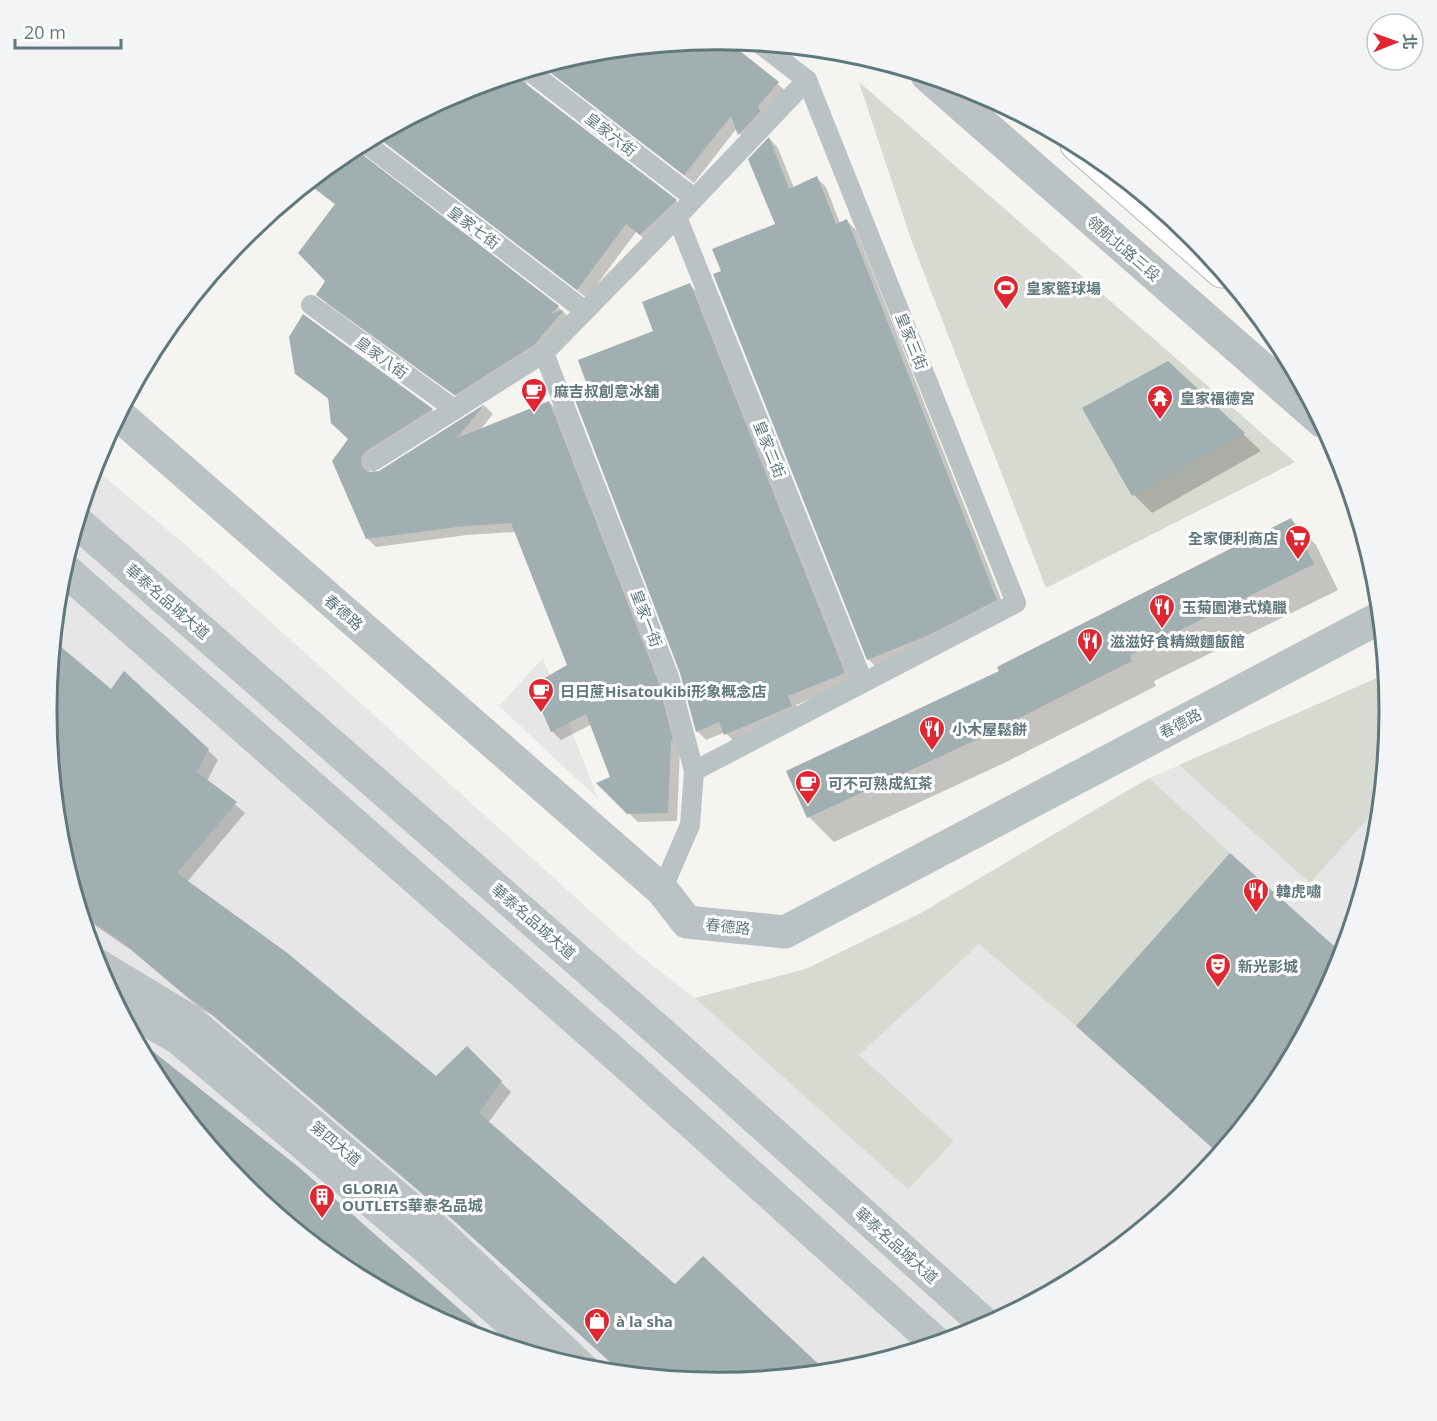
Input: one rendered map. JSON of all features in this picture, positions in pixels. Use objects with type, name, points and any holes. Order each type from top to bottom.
[{"type":"street","name":"領航北路三段","points":[[944,90],[1305,407]]},
{"type":"street","name":"春德路","points":[[125,420],[662,890],[687,922],[785,932],[1373,621]]},
{"type":"street","name":"華泰名品城大道","points":[[84,528],[652,1025],[978,1318]]},
{"type":"street","points":[[72,575],[630,1066],[929,1337]]},
{"type":"street","name":"第四大道","points":[[111,971],[190,1018],[439,1230],[571,1355]]},
{"type":"street","name":"第四大道","points":[[132,1014],[177,1040],[423,1248],[532,1344]]},
{"type":"lane","points":[[373,461],[544,353],[677,217],[807,80],[770,52]]},
{"type":"lane","name":"皇家六街","points":[[535,76],[694,198]]},
{"type":"lane","name":"皇家三街","points":[[807,80],[1016,603],[863,682]]},
{"type":"lane","name":"皇家七街","points":[[372,148],[585,311]]},
{"type":"lane","name":"皇家二街","points":[[677,217],[863,682]]},
{"type":"lane","name":"皇家八街","points":[[311,305],[454,409]]},
{"type":"lane","name":"皇家一街","points":[[544,353],[669,677],[694,771],[690,825],[662,890]]},
{"type":"lane","points":[[694,771],[863,682]]},
{"type":"shaded area","points":[[859,82],[1295,462],[1046,588],[912,242]]},
{"type":"shaded area","points":[[102,475],[188,547],[638,954],[695,998],[806,969],[921,913],[1149,778],[1324,702],[1380,710],[1374,797],[1357,882],[1329,963],[1291,1041],[1243,1113],[1186,1178],[1121,1235],[1049,1283],[971,1321],[890,1349],[805,1366],[718,1372],[632,1366],[547,1349],[466,1321],[394,1286],[310,1230],[283,1207],[251,1178],[194,1113],[146,1041],[108,963],[93,923],[70,839],[63,797],[57,710],[63,624],[70,582],[80,539]]},
{"type":"shaded area","points":[[543,658],[575,739],[598,799],[499,706]]},
{"type":"shaded area","points":[[1378,677],[1378,754],[1371,815],[1310,883],[1179,765]]},
{"type":"shaded area","points":[[1149,778],[1230,853],[1076,1026],[979,944],[859,1055],[954,1141],[908,1189],[695,998],[806,969],[921,913]]},
{"type":"building","points":[[739,50],[779,82],[758,106],[760,112],[738,135],[731,116],[684,175],[549,71],[632,55],[675,51]]},
{"type":"building","points":[[521,80],[677,200],[640,235],[626,224],[577,290],[383,141],[466,100]]},
{"type":"building","points":[[769,137],[789,189],[817,176],[836,224],[847,219],[997,600],[929,635],[867,660],[713,274],[721,271],[712,249],[775,224],[748,159]]},
{"type":"building","points":[[362,154],[559,306],[550,314],[564,310],[534,345],[455,395],[316,295],[325,281],[298,253],[335,204],[314,188]]},
{"type":"building","points":[[690,283],[845,673],[788,696],[792,706],[724,735],[719,722],[696,732],[680,673],[572,392],[587,385],[578,360],[653,331],[642,302]]},
{"type":"building","points":[[303,314],[433,409],[366,451],[361,462],[363,468],[368,472],[379,471],[485,404],[457,438],[549,401],[658,681],[673,740],[671,741],[668,813],[627,814],[596,783],[610,777],[586,714],[551,732],[531,686],[567,665],[511,523],[457,527],[366,539],[332,461],[348,439],[331,423],[328,398],[295,374],[289,337]]},
{"type":"building","name":"皇家福德宮","points":[[1168,361],[1245,433],[1132,496],[1082,408]]},
{"type":"building","points":[[1291,518],[1314,564],[1130,655],[1132,661],[976,740],[807,818],[786,771],[999,671],[997,667]]},
{"type":"building","points":[[61,647],[111,689],[124,671],[209,749],[197,772],[237,802],[177,873],[286,952],[436,1076],[467,1046],[502,1081],[479,1113],[675,1284],[703,1256],[818,1364],[718,1372],[675,1370],[610,1362],[450,1217],[201,1005],[189,998],[120,940],[93,922],[70,839],[59,754],[57,710]]},
{"type":"building","name":"新光影城","points":[[1230,853],[1335,947],[1311,1003],[1291,1041],[1243,1113],[1213,1148],[1076,1026]]},
{"type":"building","name":"GLORIA OUTLETS華泰名品城","points":[[152,1050],[301,1169],[478,1326],[426,1303],[388,1283],[316,1235],[251,1178],[222,1146],[194,1113]]},
{"type":"place","name":"皇家籃球場","points":[[1006,311]]},
{"type":"place","name":"麻吉叔創意冰舖","points":[[534,414]]},
{"type":"place","name":"皇家福德宮","points":[[1160,421]]},
{"type":"place","name":"全家便利商店","points":[[1298,561]]},
{"type":"place","name":"玉菊園港式燒臘","points":[[1162,630]]},
{"type":"place","name":"滋滋好食精緻麵飯館","points":[[1090,664]]},
{"type":"place","name":"日日蔗Hisatoukibi形象概念店","points":[[541,714]]},
{"type":"place","name":"小木屋鬆餅","points":[[932,752]]},
{"type":"place","name":"可不可熟成紅茶","points":[[808,806]]},
{"type":"place","name":"韓虎嘯","points":[[1256,914]]},
{"type":"place","name":"新光影城","points":[[1218,989]]},
{"type":"place","name":"GLORIA OUTLETS華泰名品城","points":[[322,1220]]},
{"type":"place","name":"à la sha","points":[[597,1344]]}]
